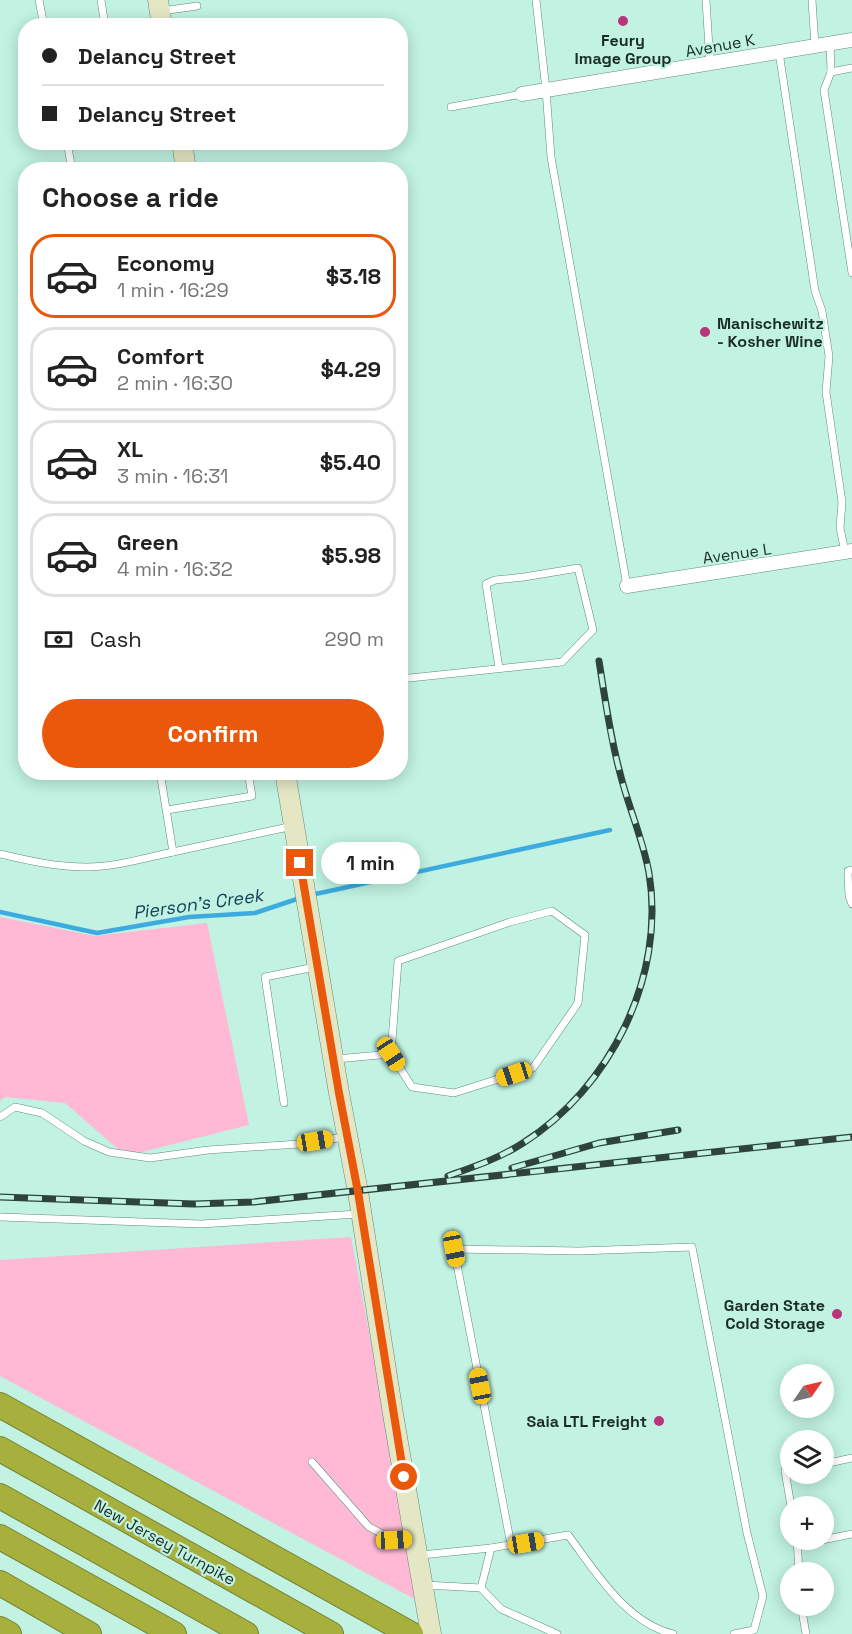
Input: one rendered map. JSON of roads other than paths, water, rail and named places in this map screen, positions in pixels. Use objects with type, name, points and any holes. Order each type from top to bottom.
[{"type":"highway","points":[[0,1405],[411,1634]]},
{"type":"highway","name":"New Jersey Turnpike","points":[[0,1449],[331,1634]]},
{"type":"highway","points":[[0,1496],[246,1634]]},
{"type":"highway","points":[[0,1537],[174,1634]]},
{"type":"highway","points":[[0,1583],[89,1634]]},
{"type":"highway","points":[[0,1629],[9,1634]]},
{"type":"street","name":"Avenue K","points":[[522,94],[852,40]]},
{"type":"street","name":"Avenue L","points":[[627,586],[849,552]]},
{"type":"street","points":[[286,780],[431,1634]]},
{"type":"lane","points":[[39,0],[42,18]]},
{"type":"lane","points":[[101,0],[104,18]]},
{"type":"lane","points":[[536,0],[551,157],[627,586]]},
{"type":"lane","points":[[706,0],[710,64]]},
{"type":"lane","points":[[812,0],[815,46]]},
{"type":"lane","points":[[160,12],[197,6]]},
{"type":"lane","points":[[830,43],[831,72],[824,90],[852,273]]},
{"type":"lane","points":[[779,52],[815,291],[822,311],[829,356],[826,392],[842,502],[840,528],[849,552]]},
{"type":"lane","points":[[831,72],[852,68]]},
{"type":"lane","name":"Avenue K","points":[[451,107],[522,94]]},
{"type":"lane","points":[[408,678],[562,662],[593,630],[578,568],[495,580],[486,584],[499,668]]},
{"type":"lane","points":[[161,780],[173,852]]},
{"type":"lane","points":[[167,810],[252,796],[249,780]]},
{"type":"lane","points":[[0,854],[55,866],[89,867],[138,860],[293,826]]},
{"type":"lane","points":[[852,870],[848,871],[849,896],[852,904]]},
{"type":"lane","points":[[552,911],[585,935],[578,1003],[534,1068],[454,1093],[412,1087],[391,1054],[398,962],[510,922],[552,911]]},
{"type":"lane","points":[[284,1103],[265,977],[317,967]]},
{"type":"lane","points":[[333,1060],[391,1054]]},
{"type":"lane","points":[[0,1117],[15,1107],[42,1113],[84,1141],[109,1152],[150,1158],[347,1136]]},
{"type":"lane","points":[[0,1218],[201,1224],[361,1214]]},
{"type":"lane","points":[[511,1545],[454,1249],[579,1251],[692,1247],[747,1533],[763,1596],[754,1630],[734,1634]]},
{"type":"lane","points":[[834,1462],[852,1458]]},
{"type":"lane","points":[[312,1462],[369,1527],[394,1540],[416,1547],[491,1548],[568,1535],[622,1605],[662,1631],[673,1634]]},
{"type":"lane","points":[[834,1537],[852,1534]]},
{"type":"lane","points":[[481,1588],[491,1548]]},
{"type":"lane","points":[[422,1584],[481,1588],[501,1609],[557,1634]]},
{"type":"lane","points":[[803,1616],[807,1634]]},
{"type":"waterway","name":"Pierson's Creek","points":[[311,895],[610,830]]},
{"type":"waterway","name":"Pierson's Creek","points":[[0,912],[97,933],[189,917],[255,913],[300,898]]},
{"type":"railway","points":[[448,1176],[505,1153],[554,1120],[582,1092],[606,1061],[625,1026],[640,990],[649,951],[652,912],[649,873],[616,759],[599,661]]},
{"type":"railway","points":[[512,1168],[599,1143],[678,1130]]},
{"type":"railway","points":[[0,1197],[194,1204],[253,1202],[852,1137]]},
{"type":"place","name":"Feury Image Group","points":[[623,21]]},
{"type":"place","name":"Manischewitz - Kosher Wine","points":[[705,332]]},
{"type":"place","name":"Garden State Cold Storage","points":[[837,1314]]},
{"type":"place","name":"Saia LTL Freight","points":[[659,1421]]}]
